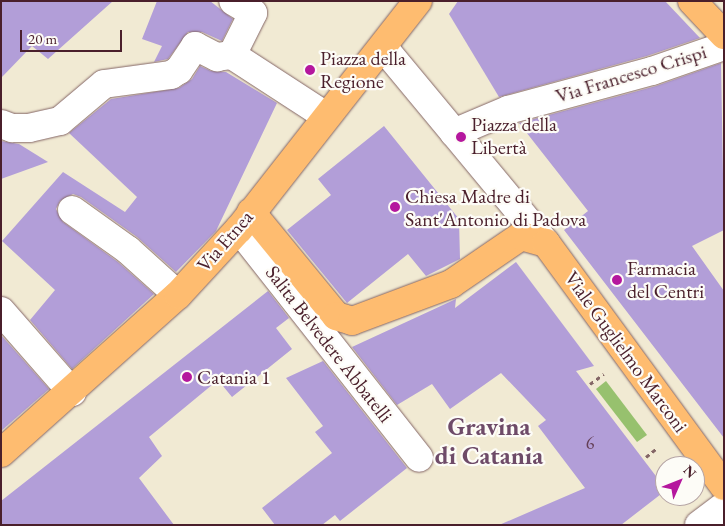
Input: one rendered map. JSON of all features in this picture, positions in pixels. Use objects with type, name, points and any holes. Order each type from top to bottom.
[{"type":"main road","name":"Via Etnea","points":[[1,452],[72,392],[178,295],[245,221],[418,1]]},
{"type":"main road","points":[[692,1],[724,35]]},
{"type":"main road","points":[[245,221],[336,316],[352,321],[452,284],[521,236],[546,243]]},
{"type":"main road","name":"Viale Guglielmo Marconi","points":[[546,243],[724,486]]},
{"type":"street","points":[[232,55],[253,13],[237,3]]},
{"type":"street","points":[[1,124],[12,128],[28,128],[60,121],[104,84],[171,75],[179,70],[195,46],[216,56],[232,55],[326,116]]},
{"type":"street","name":"Via Francesco Crispi","points":[[454,133],[508,110],[652,71],[724,46]]},
{"type":"street","points":[[383,47],[546,243]]},
{"type":"street","points":[[72,210],[128,250],[178,295]]},
{"type":"street","name":"Salita Belvedere Abbatelli","points":[[245,221],[419,458]]},
{"type":"street","points":[[1,311],[72,392]]},
{"type":"street","points":[[699,525],[724,506]]},
{"type":"path","points":[[590,384],[608,370]]},
{"type":"path","points":[[646,457],[664,444]]},
{"type":"green space","points":[[606,381],[647,435],[637,442],[596,389]]},
{"type":"building","points":[[1,1],[113,1],[48,59],[32,46],[1,78]]},
{"type":"building","points":[[157,1],[210,1],[233,19],[222,41],[202,32],[188,32],[168,59],[154,62],[162,46],[142,39]]},
{"type":"building","points":[[458,1],[665,1],[700,38],[647,56],[499,97],[449,14]]},
{"type":"building","points":[[721,63],[724,230],[692,246],[724,291],[724,438],[564,230],[588,211],[519,123],[656,86]]},
{"type":"building","points":[[200,66],[211,71],[226,72],[277,103],[216,231],[176,272],[137,237],[81,197],[73,194],[60,201],[56,209],[63,222],[118,262],[154,294],[72,369],[30,320],[55,290],[2,241],[63,172],[125,212],[137,197],[69,133],[111,99],[179,88],[192,79]]},
{"type":"building","name":"Chiesa Madre di Sant'Antonio di Padova","points":[[384,126],[459,219],[460,259],[426,276],[408,254],[347,303],[287,230],[331,195],[318,179]]},
{"type":"building","points":[[1,141],[19,144],[48,162],[1,179]]},
{"type":"building","points":[[516,262],[594,366],[576,371],[655,475],[655,499],[621,525],[499,525],[585,488],[538,426],[546,420],[501,373],[450,409],[432,384],[397,405],[352,347],[456,299],[455,308]]},
{"type":"building","points":[[268,291],[289,318],[276,328],[292,349],[232,397],[218,380],[149,437],[162,456],[139,478],[174,525],[1,525],[1,501]]},
{"type":"building","points":[[1,335],[49,389],[1,431]]},
{"type":"building","points":[[323,361],[407,468],[340,521],[335,515],[322,525],[275,525],[262,508],[332,453],[315,432],[323,426],[286,378]]},
{"type":"place","name":"Piazza della Regione","points":[[310,70]]},
{"type":"place","name":"Piazza della Libertà","points":[[461,137]]},
{"type":"place","name":"Chiesa Madre di Sant'Antonio di Padova","points":[[395,207]]},
{"type":"place","name":"Farmacia del Centri","points":[[617,280]]},
{"type":"place","name":"Catania 1","points":[[187,377]]},
{"type":"district","name":"Gravina di Catania","points":[[489,442]]}]
